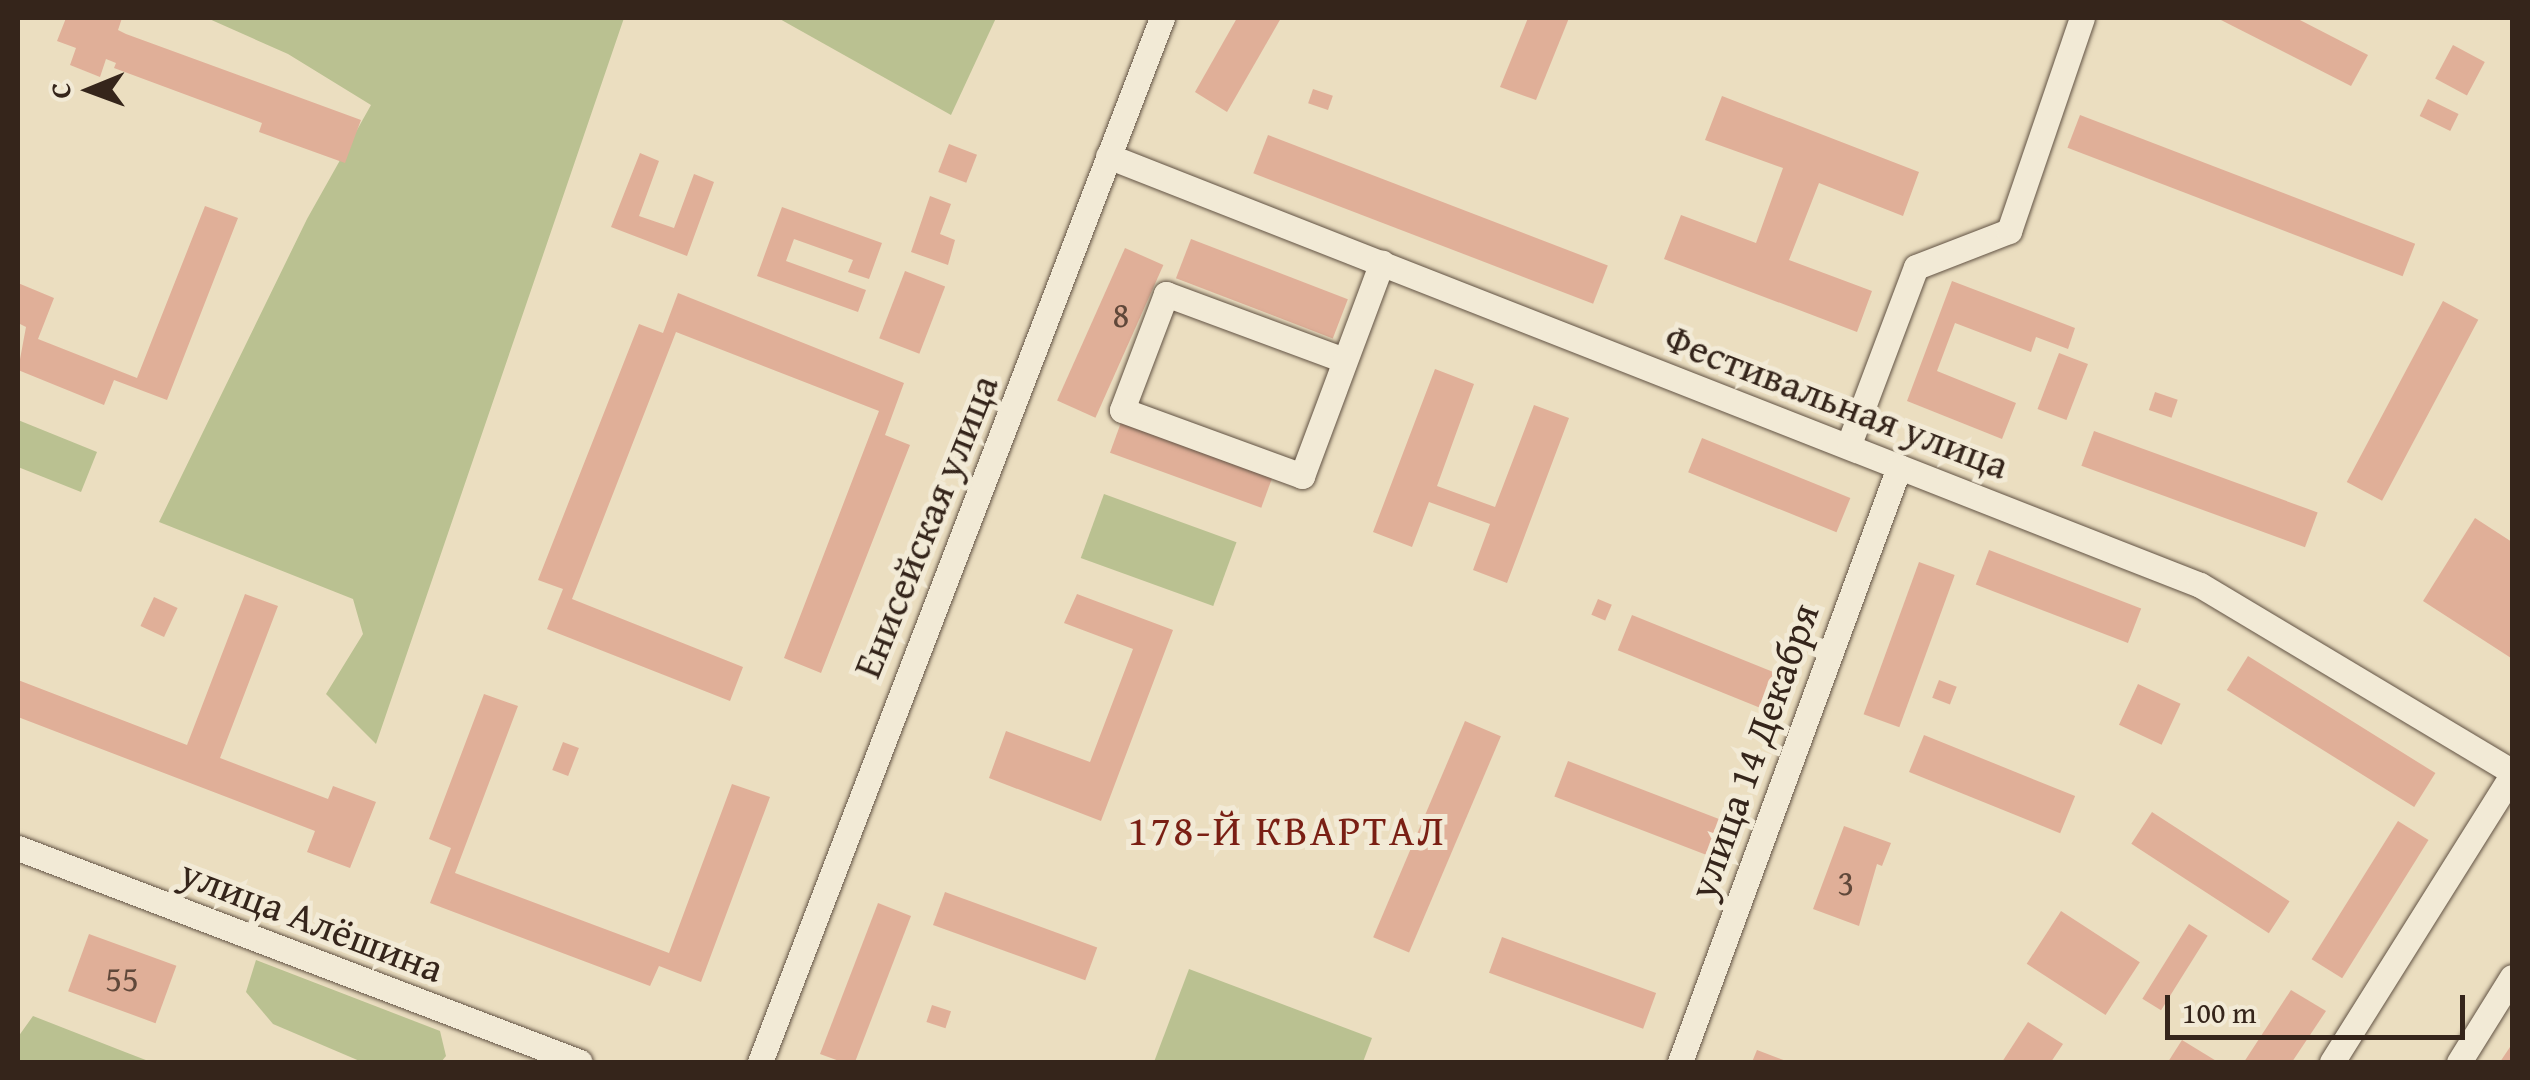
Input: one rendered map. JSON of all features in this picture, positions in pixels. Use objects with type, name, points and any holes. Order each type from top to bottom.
[{"type":"street","name":"Енисейская улица","points":[[760,1062],[1162,18]]},
{"type":"street","points":[[1849,444],[1916,267],[2009,231],[2082,18]]},
{"type":"street","name":"Фестивальная улица","points":[[1108,156],[2200,585],[2512,774]]},
{"type":"street","points":[[1344,360],[1166,294],[1122,410],[1302,476],[1382,262]]},
{"type":"street","name":"улица 14 Декабря","points":[[1680,1062],[1900,467]]},
{"type":"street","points":[[2332,1062],[2512,774]]},
{"type":"street","name":"улица Алёшина","points":[[18,848],[580,1062]]},
{"type":"street","points":[[2459,1062],[2512,977]]},
{"type":"green space","points":[[207,18],[624,18],[376,744],[326,694],[363,634],[353,599],[159,522],[307,219],[371,105],[288,54]]},
{"type":"green space","points":[[778,18],[996,18],[951,115]]},
{"type":"green space","points":[[18,420],[97,452],[81,492],[18,467]]},
{"type":"green space","points":[[1104,494],[1236,542],[1213,606],[1081,558]]},
{"type":"green space","points":[[256,960],[440,1031],[446,1056],[441,1062],[362,1062],[273,1024],[246,992]]},
{"type":"green space","points":[[1189,969],[1372,1038],[1363,1062],[1154,1062]]},
{"type":"green space","points":[[33,1016],[151,1062],[18,1062],[18,1037]]},
{"type":"building","points":[[66,18],[122,18],[118,30],[126,34],[361,120],[345,163],[259,132],[262,123],[114,68],[116,63],[106,59],[100,77],[70,65],[76,48],[57,41]]},
{"type":"building","points":[[1237,18],[1281,18],[1227,112],[1195,92]]},
{"type":"building","points":[[1528,18],[1569,18],[1536,100],[1500,87]]},
{"type":"building","points":[[2217,18],[2296,18],[2368,55],[2351,86]]},
{"type":"building","points":[[2453,45],[2485,62],[2467,95],[2435,79]]},
{"type":"building","points":[[1313,89],[1333,96],[1328,110],[1308,103]]},
{"type":"building","points":[[1722,96],[1919,172],[1903,216],[1819,183],[1789,260],[1872,291],[1857,332],[1664,259],[1681,215],[1756,243],[1783,168],[1705,140]]},
{"type":"building","points":[[2428,99],[2459,114],[2450,131],[2420,116]]},
{"type":"building","points":[[2080,115],[2415,244],[2403,276],[2067,148]]},
{"type":"building","points":[[1268,135],[1608,265],[1593,304],[1253,173]]},
{"type":"building","points":[[949,144],[977,155],[966,183],[938,172]]},
{"type":"building","points":[[640,153],[659,161],[639,216],[674,228],[694,174],[714,182],[687,256],[611,227]]},
{"type":"building","points":[[930,196],[951,204],[940,234],[955,240],[948,265],[911,252]]},
{"type":"building","points":[[205,206],[238,218],[167,400],[114,380],[104,405],[18,370],[26,327],[18,323],[18,283],[54,298],[38,339],[137,378]]},
{"type":"building","points":[[782,207],[882,243],[869,279],[848,272],[853,260],[794,239],[786,261],[866,290],[858,312],[757,276]]},
{"type":"building","points":[[1191,239],[1348,299],[1333,338],[1176,278]]},
{"type":"building","points":[[1125,248],[1163,265],[1095,418],[1057,401]]},
{"type":"building","points":[[905,271],[945,286],[919,354],[879,338]]},
{"type":"building","points":[[1952,281],[2075,328],[2068,349],[2036,337],[2031,352],[1955,323],[1937,371],[2016,403],[2002,439],[1907,401]]},
{"type":"building","points":[[678,293],[904,383],[885,435],[910,445],[821,673],[784,658],[879,411],[676,332],[572,599],[743,667],[730,701],[547,629],[563,589],[538,580],[639,324],[663,333]]},
{"type":"building","points":[[2443,301],[2478,320],[2382,501],[2347,482]]},
{"type":"building","points":[[2059,353],[2088,364],[2066,420],[2037,409]]},
{"type":"building","points":[[1435,369],[1474,384],[1437,486],[1495,507],[1534,405],[1569,418],[1507,583],[1473,570],[1490,524],[1429,502],[1412,547],[1373,532]]},
{"type":"building","points":[[2155,392],[2178,400],[2172,418],[2149,410]]},
{"type":"building","points":[[1123,417],[1274,472],[1261,508],[1110,453]]},
{"type":"building","points":[[2094,431],[2318,512],[2305,547],[2081,466]]},
{"type":"building","points":[[1702,438],[1850,498],[1836,532],[1688,472]]},
{"type":"building","points":[[2475,518],[2512,542],[2511,658],[2423,601]]},
{"type":"building","points":[[1989,550],[2141,608],[2128,643],[1976,585]]},
{"type":"building","points":[[1919,562],[1955,575],[1899,727],[1864,714]]},
{"type":"building","points":[[245,594],[278,606],[220,758],[328,799],[333,786],[376,802],[350,868],[307,852],[315,831],[18,717],[18,680],[187,745]]},
{"type":"building","points":[[1077,594],[1173,630],[1101,821],[989,778],[1006,731],[1090,762],[1133,649],[1064,623]]},
{"type":"building","points":[[154,597],[178,608],[164,637],[140,626]]},
{"type":"building","points":[[1598,599],[1612,605],[1605,621],[1591,615]]},
{"type":"building","points":[[1632,615],[1782,676],[1768,711],[1618,650]]},
{"type":"building","points":[[2248,656],[2435,773],[2414,807],[2227,690]]},
{"type":"building","points":[[1939,680],[1957,687],[1950,705],[1932,698]]},
{"type":"building","points":[[2138,684],[2181,704],[2162,745],[2119,725]]},
{"type":"building","points":[[484,694],[518,706],[455,873],[669,953],[732,784],[770,797],[701,982],[659,966],[650,986],[430,903],[451,848],[429,839]]},
{"type":"building","points":[[1465,721],[1501,736],[1409,953],[1373,937]]},
{"type":"building","points":[[1924,735],[2075,796],[2060,833],[1909,772]]},
{"type":"building","points":[[563,742],[579,748],[568,776],[552,770]]},
{"type":"building","points":[[1568,761],[1725,821],[1711,857],[1554,796]]},
{"type":"building","points":[[2152,812],[2290,901],[2269,933],[2131,844]]},
{"type":"building","points":[[2398,821],[2429,840],[2342,978],[2312,959]]},
{"type":"building","points":[[1844,826],[1891,843],[1882,866],[1877,864],[1859,926],[1813,909]]},
{"type":"building","points":[[945,892],[1097,947],[1085,980],[933,925]]},
{"type":"building","points":[[878,903],[911,916],[855,1062],[842,1062],[820,1054]]},
{"type":"building","points":[[2061,911],[2140,962],[2106,1015],[2027,964]]},
{"type":"building","points":[[2189,924],[2208,936],[2161,1010],[2142,999]]},
{"type":"building","points":[[89,934],[176,966],[156,1023],[68,991]]},
{"type":"building","points":[[1502,937],[1656,993],[1643,1029],[1489,973]]},
{"type":"building","points":[[2291,990],[2326,1011],[2292,1062],[2244,1062]]},
{"type":"building","points":[[932,1005],[951,1011],[945,1028],[926,1022]]},
{"type":"building","points":[[2028,1022],[2063,1044],[2051,1062],[2002,1062]]},
{"type":"building","points":[[2182,1040],[2218,1062],[2168,1062]]},
{"type":"building","points":[[2512,1044],[2512,1062],[2500,1062]]},
{"type":"building","points":[[1757,1050],[1789,1062],[1752,1062]]},
{"type":"district","name":"178-Й КВАРТАЛ","points":[[1287,830]]}]
